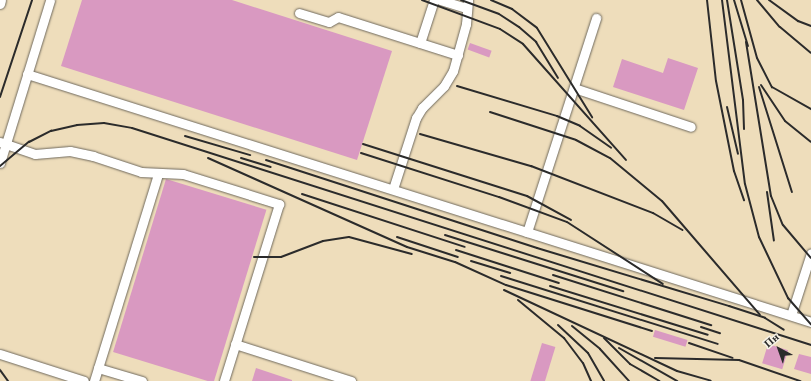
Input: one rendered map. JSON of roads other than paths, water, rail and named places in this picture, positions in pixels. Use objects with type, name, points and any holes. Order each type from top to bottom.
[{"type":"lane","points":[[0,163],[3,143],[27,74],[50,0]]},
{"type":"lane","points":[[420,43],[434,0]]},
{"type":"lane","points":[[393,190],[416,118],[422,108],[444,86],[458,55],[466,24],[467,4],[440,0]]},
{"type":"lane","points":[[299,13],[329,22],[338,17],[458,55]]},
{"type":"lane","points":[[527,232],[596,18]]},
{"type":"lane","points":[[27,74],[811,322]]},
{"type":"lane","points":[[574,88],[691,127]]},
{"type":"lane","points":[[3,143],[36,154],[70,151],[94,156],[141,172],[158,174],[184,174],[279,204],[224,381]]},
{"type":"lane","points":[[94,381],[158,174]]},
{"type":"lane","points":[[791,315],[811,253]]},
{"type":"lane","points":[[235,344],[351,381]]},
{"type":"lane","points":[[0,354],[84,381]]},
{"type":"lane","points":[[98,368],[142,381]]},
{"type":"railway","points":[[0,97],[32,0]]},
{"type":"railway","points":[[422,0],[500,29],[523,44],[626,160]]},
{"type":"railway","points":[[461,0],[499,14],[519,27],[536,42],[558,78]]},
{"type":"railway","points":[[491,0],[512,9],[537,28],[592,117]]},
{"type":"railway","points":[[707,0],[716,81],[734,171],[744,200]]},
{"type":"railway","points":[[722,0],[745,184],[759,237],[788,298],[811,324]]},
{"type":"railway","points":[[727,0],[743,100],[744,129]]},
{"type":"railway","points":[[734,0],[748,46]]},
{"type":"railway","points":[[741,0],[757,58],[772,87],[811,109]]},
{"type":"railway","points":[[757,0],[780,27],[811,53]]},
{"type":"railway","points":[[769,0],[798,21],[811,26]]},
{"type":"railway","points":[[746,42],[771,196],[783,225],[811,258]]},
{"type":"railway","points":[[761,85],[785,121],[811,142]]},
{"type":"railway","points":[[457,86],[557,116],[580,126],[611,148]]},
{"type":"railway","points":[[759,87],[792,192]]},
{"type":"railway","points":[[727,107],[738,154]]},
{"type":"railway","points":[[490,112],[576,140],[610,158],[662,201],[760,315]]},
{"type":"railway","points":[[0,166],[29,142],[51,131],[77,125],[104,123],[132,128],[811,345]]},
{"type":"railway","points":[[420,134],[531,166],[653,213],[683,230]]},
{"type":"railway","points":[[185,136],[250,155]]},
{"type":"railway","points":[[363,144],[527,196],[571,220]]},
{"type":"railway","points":[[361,153],[499,197],[567,222],[663,284]]},
{"type":"railway","points":[[208,158],[407,247],[455,262],[506,285],[652,331]]},
{"type":"railway","points":[[241,158],[271,167]]},
{"type":"railway","points":[[266,160],[537,248],[729,306],[765,318],[784,330]]},
{"type":"railway","points":[[767,192],[774,241]]},
{"type":"railway","points":[[302,194],[465,247]]},
{"type":"railway","points":[[445,235],[623,291]]},
{"type":"railway","points":[[254,257],[281,257],[323,241],[349,237],[412,254]]},
{"type":"railway","points":[[397,237],[458,257]]},
{"type":"railway","points":[[456,250],[559,283]]},
{"type":"railway","points":[[471,261],[510,273]]},
{"type":"railway","points":[[553,275],[711,325]]},
{"type":"railway","points":[[501,276],[718,344]]},
{"type":"railway","points":[[550,286],[708,335]]},
{"type":"railway","points":[[504,290],[677,371],[711,381]]},
{"type":"railway","points":[[518,300],[564,338],[583,363],[591,381]]},
{"type":"railway","points":[[558,325],[588,353],[604,381]]},
{"type":"railway","points":[[572,326],[600,349],[629,381]]},
{"type":"railway","points":[[701,327],[720,333]]},
{"type":"railway","points":[[604,338],[630,364],[660,381]]},
{"type":"railway","points":[[689,343],[733,358]]},
{"type":"railway","points":[[619,348],[677,381]]},
{"type":"railway","points":[[655,358],[739,360],[800,381]]},
{"type":"railway","points":[[0,370],[8,381]]}]
